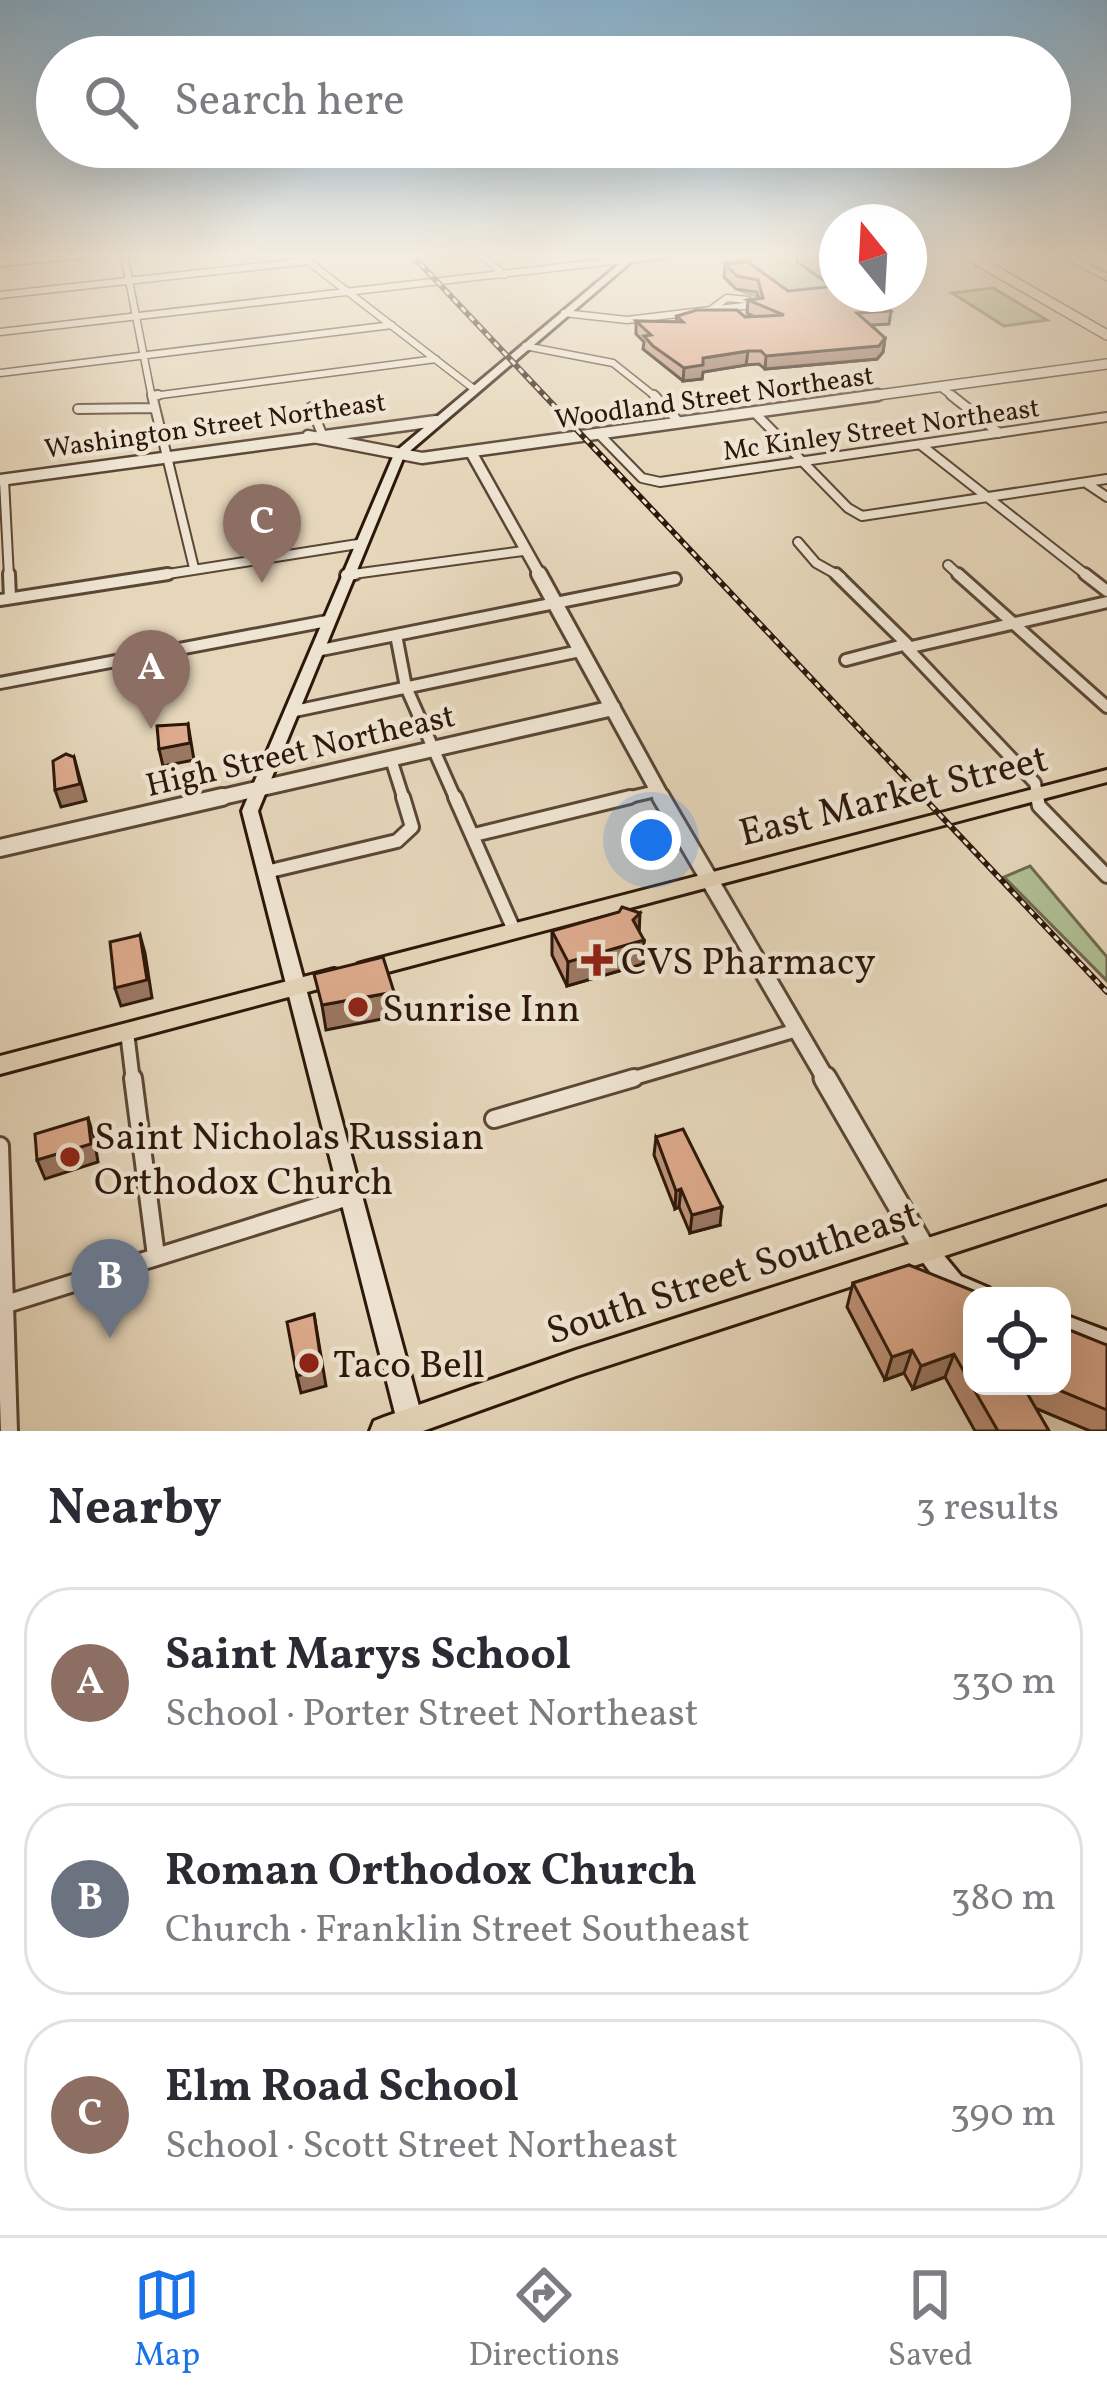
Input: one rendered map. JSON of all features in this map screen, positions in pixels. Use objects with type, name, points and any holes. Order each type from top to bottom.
[{"type":"main road","points":[[397,1426],[350,1196],[250,811],[399,454],[555,322]]},
{"type":"main road","name":"East Market Street","points":[[0,1065],[1107,776]]},
{"type":"main road","name":"South Street Southeast","points":[[397,1426],[1107,1192]]},
{"type":"main road","points":[[924,1249],[953,1284],[963,1288]]},
{"type":"main road","points":[[1071,1329],[1107,1343]]},
{"type":"street","points":[[0,332],[93,322]]},
{"type":"street","points":[[137,322],[164,457],[194,568]]},
{"type":"street","points":[[388,322],[474,389]]},
{"type":"street","points":[[0,373],[392,325]]},
{"type":"street","points":[[525,346],[613,359],[680,423]]},
{"type":"street","points":[[153,397],[436,359]]},
{"type":"street","name":"Woodland Street Northeast","points":[[308,436],[422,458],[1107,364]]},
{"type":"street","points":[[940,387],[999,433]]},
{"type":"street","points":[[310,406],[322,434]]},
{"type":"street","points":[[79,409],[154,409]]},
{"type":"street","points":[[755,412],[848,508],[862,515],[1107,479]]},
{"type":"street","name":"Mc Kinley Street Northeast","points":[[599,434],[642,478],[660,482],[1106,418]]},
{"type":"street","name":"Washington Street Northeast","points":[[2,480],[436,421]]},
{"type":"street","points":[[921,445],[1107,591]]},
{"type":"street","points":[[471,452],[706,879],[924,1249]]},
{"type":"street","points":[[422,458],[480,469]]},
{"type":"street","points":[[2,480],[5,599],[358,544]]},
{"type":"street","points":[[1086,483],[1107,497]]},
{"type":"street","points":[[797,542],[816,562],[840,576],[1035,783],[1039,806],[1107,876]]},
{"type":"street","points":[[346,575],[523,551]]},
{"type":"street","points":[[948,565],[1107,706]]},
{"type":"street","points":[[316,651],[675,580]]},
{"type":"street","points":[[846,659],[1107,602]]},
{"type":"street","points":[[0,683],[327,621]]},
{"type":"street","points":[[396,635],[406,688],[514,930]]},
{"type":"street","points":[[290,712],[580,651]]},
{"type":"street","name":"High Street Northeast","points":[[0,848],[613,708]]},
{"type":"street","points":[[266,872],[397,841],[412,827],[391,759]]},
{"type":"street","points":[[474,835],[656,791]]},
{"type":"street","points":[[494,1119],[797,1030]]},
{"type":"street","points":[[127,1031],[156,1256]]},
{"type":"street","points":[[0,1145],[9,1431]]},
{"type":"street","points":[[2,1305],[350,1196]]},
{"type":"green space","points":[[1030,866],[1107,957],[1107,981],[1004,877]]},
{"type":"building","points":[[637,322],[867,322],[885,338],[879,346],[766,356],[748,351],[703,358],[703,365],[684,368],[653,346],[644,336],[651,335]]},
{"type":"building","points":[[188,724],[190,743],[159,749],[157,726]]},
{"type":"building","points":[[66,754],[74,757],[80,784],[55,790],[53,761]]},
{"type":"building","points":[[622,907],[640,913],[633,920],[644,940],[568,962],[552,931],[619,912]]},
{"type":"building","points":[[140,935],[147,980],[115,988],[110,942]]},
{"type":"building","points":[[383,957],[394,992],[322,1005],[314,974]]},
{"type":"building","points":[[88,1118],[91,1144],[37,1160],[35,1134]]},
{"type":"building","points":[[683,1129],[722,1207],[692,1215],[681,1189],[676,1191],[656,1137]]},
{"type":"building","points":[[909,1265],[964,1287],[963,1370],[954,1354],[921,1366],[912,1350],[892,1357],[853,1283]]},
{"type":"building","name":"Taco Bell","points":[[314,1314],[322,1368],[297,1376],[287,1322]]},
{"type":"building","points":[[1071,1331],[1107,1345],[1107,1410],[1071,1395]]},
{"type":"building","points":[[977,1395],[1028,1395],[1049,1431],[998,1431]]},
{"type":"railway","points":[[475,322],[1107,992]]},
{"type":"place","name":"Elm Road School","points":[[262,583]]},
{"type":"place","name":"Saint Marys School","points":[[151,729]]},
{"type":"place","name":"CVS Pharmacy","points":[[597,960]]},
{"type":"place","name":"Sunrise Inn","points":[[358,1007]]},
{"type":"place","name":"Saint Nicholas Russian Orthodox Church","points":[[70,1157]]},
{"type":"place","name":"Roman Orthodox Church","points":[[110,1338]]},
{"type":"place","name":"Taco Bell","points":[[309,1363]]}]
